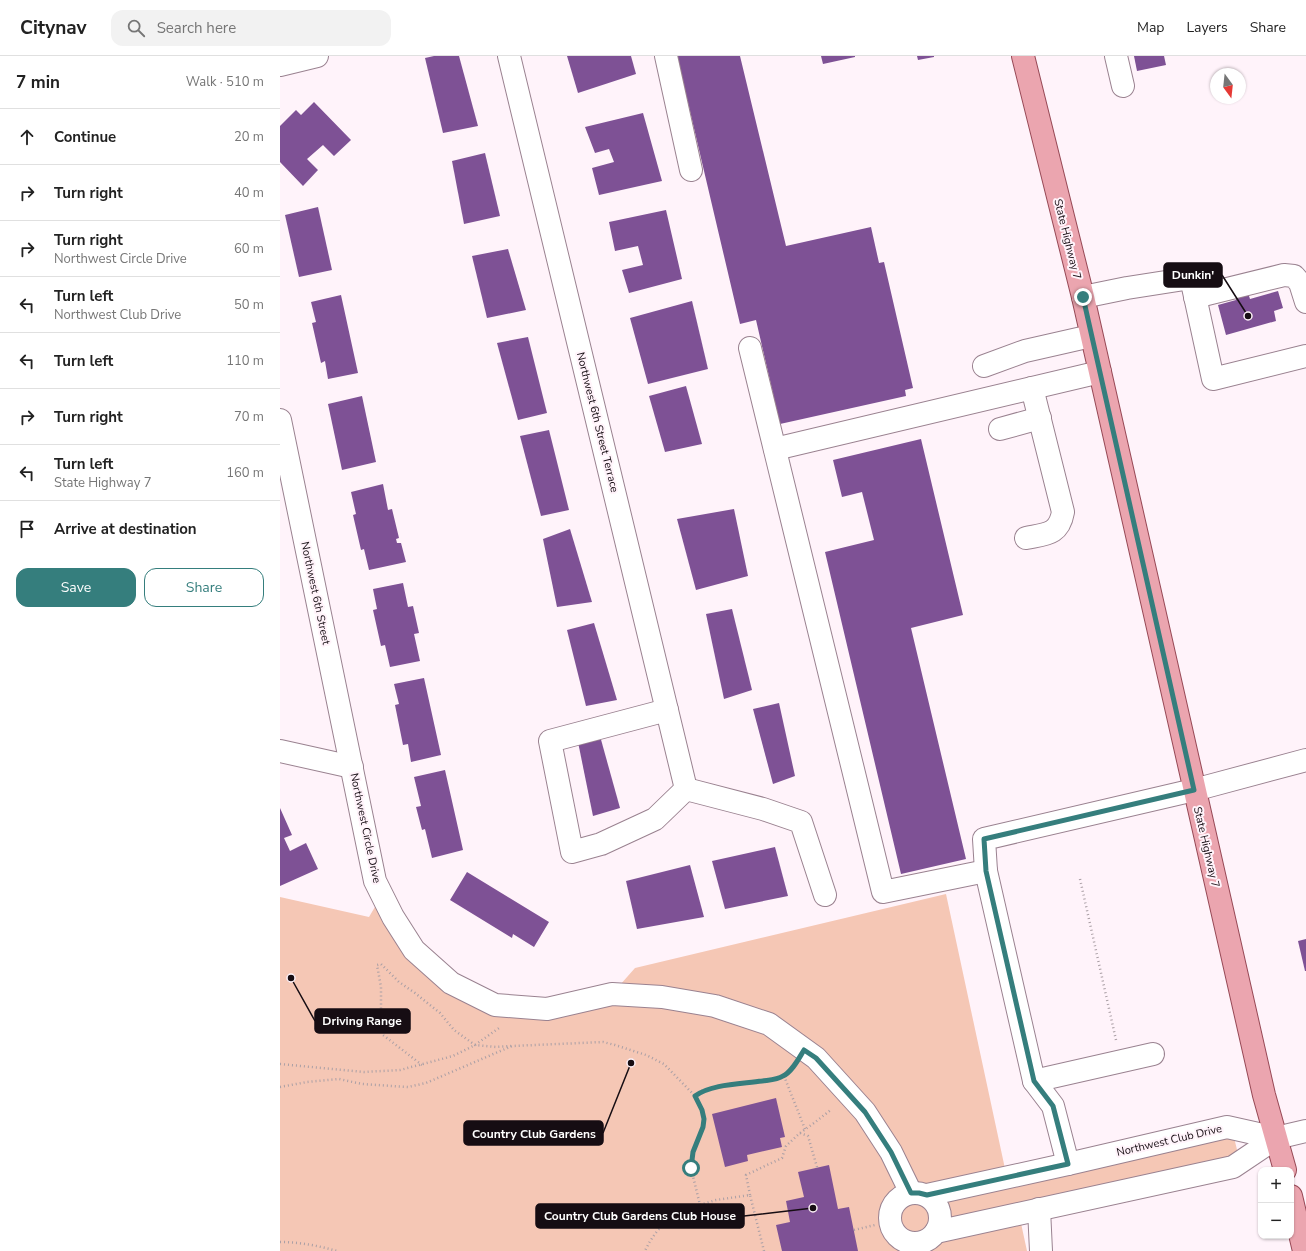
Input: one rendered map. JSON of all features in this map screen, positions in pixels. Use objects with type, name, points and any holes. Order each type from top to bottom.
[{"type":"main road","name":"State Highway 7","points":[[1022,56],[1083,297],[1264,1095],[1284,1167]]},
{"type":"main road","points":[[1293,1203],[1304,1251]]},
{"type":"street","points":[[280,64],[317,56]]},
{"type":"street","name":"Northwest 6th Street Terrace","points":[[509,56],[686,789]]},
{"type":"street","points":[[666,56],[691,170]]},
{"type":"street","points":[[1116,56],[1123,86]]},
{"type":"street","points":[[1083,297],[1128,288],[1193,288],[1284,275],[1294,276],[1300,282],[1306,302]]},
{"type":"street","points":[[1193,288],[1213,379],[1297,358],[1306,344]]},
{"type":"street","points":[[984,366],[1025,351],[1091,336]]},
{"type":"street","points":[[750,348],[882,892],[986,871]]},
{"type":"street","points":[[775,449],[1100,372]]},
{"type":"street","points":[[1026,538],[1050,533],[1055,530],[1059,526],[1063,512],[1032,388]]},
{"type":"street","points":[[1000,429],[1040,418]]},
{"type":"street","name":"Northwest 6th Street","points":[[280,420],[352,767]]},
{"type":"street","points":[[667,710],[550,741],[572,852],[601,844],[655,819],[686,789],[763,809],[801,822],[825,895]]},
{"type":"street","points":[[280,751],[352,767]]},
{"type":"street","points":[[1068,1164],[1053,1106],[1034,1081],[986,871],[984,839],[1194,790],[1306,760]]},
{"type":"street","name":"Northwest Circle Drive","points":[[352,767],[375,881],[393,917],[414,950],[451,983],[495,1005],[547,1009],[612,994],[662,997],[715,1006],[769,1024],[816,1058],[865,1112],[919,1194],[934,1200],[940,1215],[939,1224],[927,1242]]},
{"type":"street","points":[[1034,1081],[1153,1054]]},
{"type":"street","name":"Northwest Club Drive","points":[[919,1194],[1068,1164],[1227,1127],[1276,1138]]},
{"type":"street","points":[[919,1194],[903,1195],[896,1200],[889,1215],[882,1224],[893,1231],[899,1238],[910,1242],[927,1242],[1039,1209],[1232,1167],[1276,1138],[1306,1131]]},
{"type":"street","points":[[1039,1209],[1040,1251]]},
{"type":"path","points":[[1080,879],[1120,1061]]},
{"type":"path","points":[[422,1065],[384,1035],[381,1024],[381,987],[377,966],[381,964],[399,982],[440,1013],[454,1030],[476,1045],[496,1047],[603,1042],[646,1056],[664,1064],[695,1096],[702,1110],[704,1119],[703,1127],[693,1152],[691,1168],[700,1205]]},
{"type":"path","points":[[280,1064],[364,1072],[400,1070],[422,1065],[453,1056],[476,1045],[497,1030],[515,1007]]},
{"type":"path","points":[[280,1087],[328,1080],[393,1087],[418,1085],[512,1046]]},
{"type":"path","points":[[695,1096],[701,1091],[709,1089],[771,1080],[784,1076],[804,1050]]},
{"type":"path","points":[[784,1076],[805,1129]]},
{"type":"path","points":[[764,1251],[746,1175],[782,1158],[786,1146],[800,1133],[850,1095]]},
{"type":"path","points":[[800,1133],[808,1136],[817,1167]]},
{"type":"path","points":[[645,1251],[654,1234],[662,1225],[681,1212],[700,1205],[750,1195]]},
{"type":"path","points":[[854,1230],[882,1224]]},
{"type":"path","points":[[280,1242],[292,1242],[338,1251]]},
{"type":"shaded area","points":[[946,894],[1007,1178],[1229,1117],[1240,1162],[1019,1214],[1027,1251],[280,1251],[280,897],[369,917],[382,895],[414,950],[495,1005],[612,994],[635,968]]},
{"type":"building","points":[[434,56],[459,56],[478,126],[443,133],[425,58]]},
{"type":"building","points":[[567,56],[631,56],[636,74],[578,93]]},
{"type":"building","points":[[677,56],[740,56],[786,246],[871,227],[879,263],[884,262],[913,388],[905,390],[906,396],[780,424],[756,320],[740,324]]},
{"type":"building","points":[[821,56],[855,56],[855,57],[823,64]]},
{"type":"building","points":[[917,56],[934,56],[934,57],[918,60]]},
{"type":"building","points":[[1134,56],[1164,56],[1166,65],[1137,71]]},
{"type":"building","points":[[314,102],[351,140],[334,156],[323,145],[307,159],[318,170],[303,186],[280,162],[280,126],[296,110],[301,115]]},
{"type":"building","points":[[643,113],[662,181],[599,195],[592,168],[614,162],[609,149],[595,153],[585,127]]},
{"type":"building","points":[[485,153],[500,216],[464,224],[452,161]]},
{"type":"building","points":[[318,207],[332,270],[299,277],[285,215]]},
{"type":"building","points":[[666,210],[682,279],[629,293],[622,270],[643,265],[638,246],[615,251],[609,222]]},
{"type":"building","points":[[508,249],[526,310],[487,318],[472,256]]},
{"type":"building","points":[[1247,290],[1250,299],[1278,291],[1283,308],[1274,311],[1276,321],[1226,335],[1218,305],[1236,300],[1234,294]]},
{"type":"building","points":[[341,295],[358,373],[328,379],[325,361],[321,363],[312,323],[316,322],[311,302]]},
{"type":"building","points":[[692,301],[708,369],[648,384],[630,318]]},
{"type":"building","points":[[528,337],[547,413],[518,420],[497,343]]},
{"type":"building","points":[[686,386],[702,444],[665,452],[649,396]]},
{"type":"building","points":[[362,396],[376,462],[342,470],[328,404]]},
{"type":"building","points":[[549,430],[569,510],[541,516],[520,436]]},
{"type":"building","points":[[921,439],[963,615],[911,628],[966,859],[901,874],[825,552],[874,540],[862,492],[842,497],[833,460]]},
{"type":"building","points":[[383,484],[388,510],[392,509],[399,538],[396,539],[397,543],[401,543],[406,562],[369,570],[364,549],[361,550],[353,515],[356,514],[351,492]]},
{"type":"building","points":[[734,509],[748,576],[696,590],[677,519]]},
{"type":"building","points":[[570,529],[592,602],[557,607],[543,539]]},
{"type":"building","points":[[403,583],[408,607],[413,606],[419,633],[414,634],[420,661],[390,667],[385,645],[381,646],[373,610],[377,609],[373,589]]},
{"type":"building","points":[[732,609],[752,690],[724,699],[706,614]]},
{"type":"building","points":[[594,623],[617,700],[586,706],[567,630]]},
{"type":"building","points":[[424,678],[441,755],[411,762],[408,744],[403,745],[395,705],[399,704],[394,684]]},
{"type":"building","points":[[779,703],[795,776],[773,784],[753,709]]},
{"type":"building","points":[[600,736],[620,808],[593,816],[578,742]]},
{"type":"building","points":[[445,770],[463,850],[432,858],[425,829],[422,830],[416,807],[421,806],[414,777]]},
{"type":"building","points":[[280,808],[292,835],[284,838],[290,851],[306,843],[318,869],[280,886]]},
{"type":"building","points":[[775,847],[788,896],[725,909],[712,861]]},
{"type":"building","points":[[690,865],[704,917],[637,929],[626,881]]},
{"type":"building","points":[[467,872],[549,922],[534,947],[513,934],[512,938],[450,900]]},
{"type":"building","points":[[1306,939],[1306,971],[1305,971],[1298,941]]},
{"type":"building","points":[[776,1098],[785,1137],[780,1138],[782,1147],[747,1155],[748,1161],[725,1167],[712,1114]]},
{"type":"building","points":[[829,1165],[838,1209],[849,1207],[858,1251],[782,1251],[776,1225],[790,1222],[786,1201],[804,1197],[798,1172]]},
{"type":"place","name":"Dunkin'","points":[[1248,316]]},
{"type":"place","name":"Driving Range","points":[[291,978]]},
{"type":"place","name":"Country Club Gardens","points":[[631,1063]]},
{"type":"place","name":"Country Club Gardens Club House","points":[[813,1208]]},
{"type":"route","points":[[691,1168],[693,1152],[703,1127],[704,1119],[702,1110],[695,1096],[701,1091],[724,1086],[771,1080],[784,1076],[804,1050],[816,1058],[865,1112],[891,1152],[911,1193],[927,1195],[1068,1164],[1053,1106],[1034,1081],[986,871],[984,839],[1137,802],[1194,790],[1083,297]]}]
